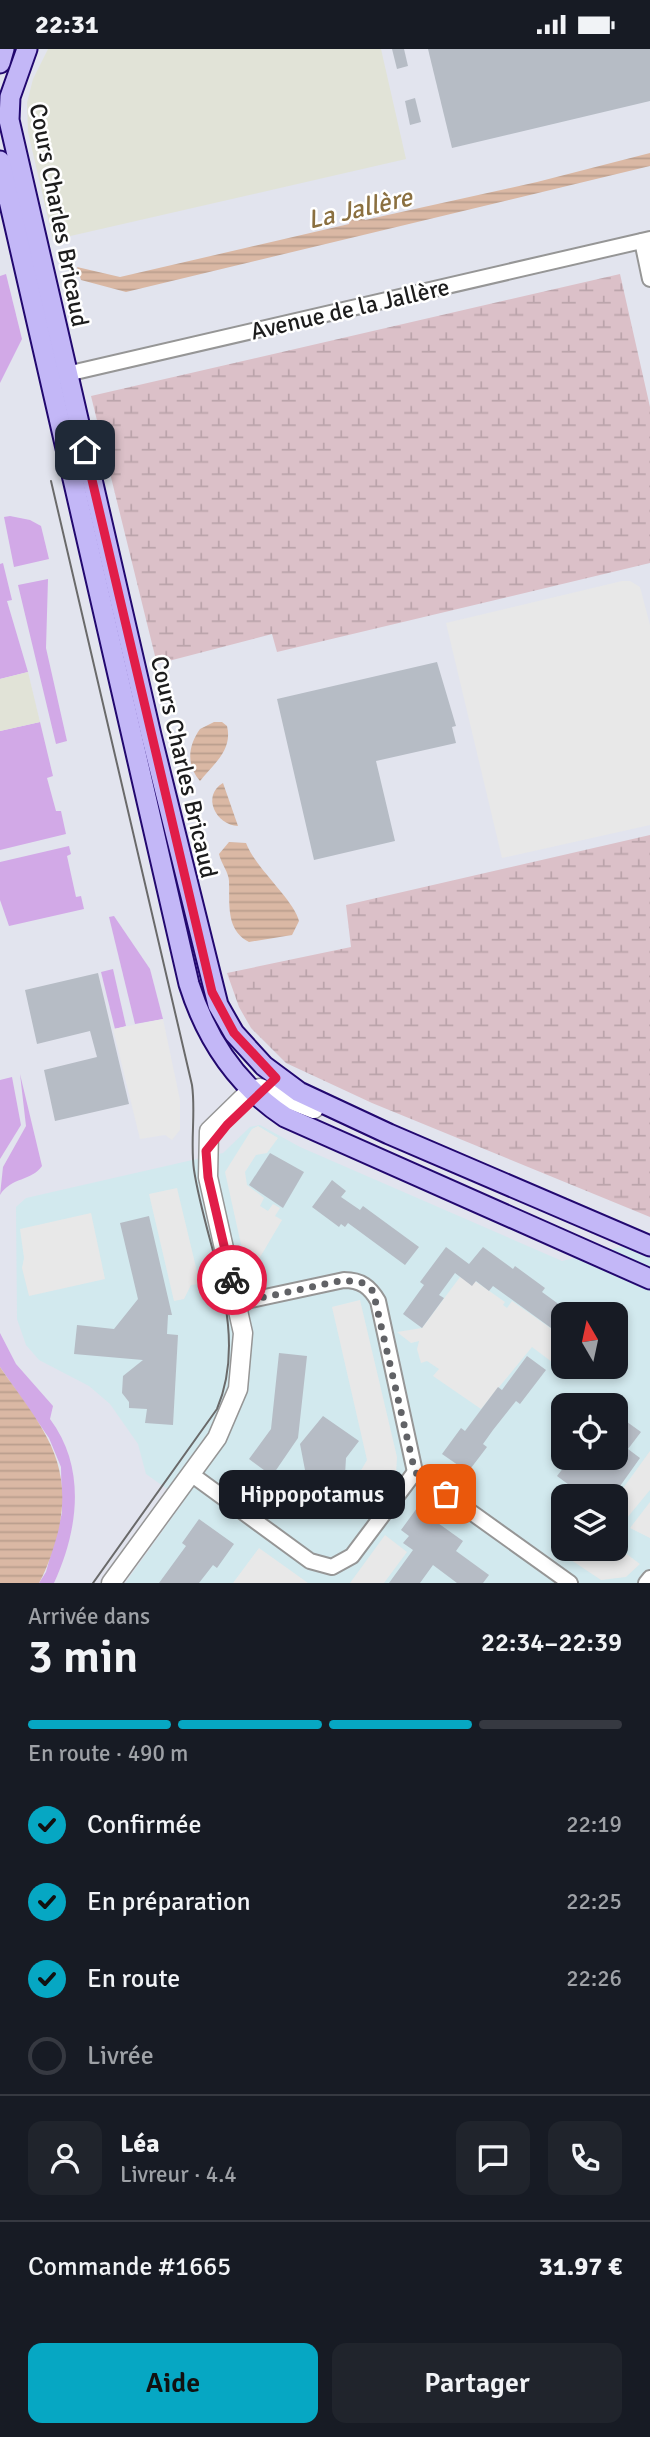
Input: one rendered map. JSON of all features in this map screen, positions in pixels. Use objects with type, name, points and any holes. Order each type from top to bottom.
[{"type":"main road","points":[[0,63],[4,49]]},
{"type":"main road","name":"Cours Charles Bricaud","points":[[27,49],[10,97],[9,120],[59,376],[189,983],[211,1037],[297,1123],[650,1279]]},
{"type":"main road","name":"Cours Charles Bricaud","points":[[0,161],[59,376],[212,992],[263,1089]]},
{"type":"main road","name":"Cours Charles Bricaud","points":[[263,1089],[299,1092],[389,1135],[650,1245]]},
{"type":"street","name":"Avenue de la Jallère","points":[[59,376],[646,240]]},
{"type":"street","points":[[646,240],[650,279]]},
{"type":"street","points":[[111,1583],[217,1438],[238,1389],[244,1343],[208,1177],[206,1151],[209,1131],[263,1089]]},
{"type":"street","points":[[237,1303],[344,1280],[363,1283],[373,1291],[415,1472],[570,1583]]},
{"type":"street","points":[[191,1474],[310,1561],[332,1567],[343,1564],[352,1556],[415,1472]]},
{"type":"street","points":[[646,1583],[650,1578]]},
{"type":"shaded area","points":[[48,49],[381,49],[406,159],[53,240],[28,132],[27,103],[33,79]]},
{"type":"shaded area","points":[[650,153],[650,166],[126,292],[81,280],[77,267],[120,277],[349,224],[350,219],[361,216],[365,220],[537,182]]},
{"type":"shaded area","points":[[6,274],[22,339],[0,383],[0,276]]},
{"type":"shaded area","points":[[4,517],[30,520],[41,526],[49,559],[14,567]]},
{"type":"shaded area","points":[[3,563],[12,600],[7,601],[28,672],[0,679],[0,564]]},
{"type":"shaded area","points":[[48,579],[46,648],[67,741],[56,744],[18,585]]},
{"type":"shaded area","points":[[630,581],[640,587],[650,625],[650,825],[502,858],[446,623]]},
{"type":"shaded area","points":[[28,672],[40,722],[0,731],[0,679]]},
{"type":"shaded area","points":[[40,722],[53,776],[47,778],[56,811],[61,811],[66,834],[0,850],[0,731]]},
{"type":"shaded area","points":[[214,722],[222,722],[227,726],[227,743],[221,757],[200,781],[192,769],[191,749],[200,729]]},
{"type":"shaded area","points":[[223,783],[238,826],[223,821],[214,809],[213,795]]},
{"type":"shaded area","points":[[229,842],[246,843],[290,904],[299,921],[292,935],[249,942],[236,930],[230,915],[229,878],[219,854]]},
{"type":"shaded area","points":[[69,846],[71,854],[67,856],[76,897],[81,896],[84,909],[9,926],[0,900],[0,862]]},
{"type":"shaded area","points":[[114,916],[150,969],[163,1019],[135,1024],[109,917]]},
{"type":"shaded area","points":[[113,969],[126,1026],[115,1029],[101,972]]},
{"type":"shaded area","points":[[163,1019],[180,1100],[180,1130],[172,1140],[165,1135],[140,1139],[113,1029]]},
{"type":"shaded area","points":[[20,1074],[42,1166],[33,1174],[10,1185],[0,1195],[3,1167],[26,1126]]},
{"type":"shaded area","points":[[12,1077],[21,1125],[0,1159],[0,1080]]},
{"type":"shaded area","points":[[260,1125],[300,1147],[562,1261],[650,1240],[650,1583],[125,1583],[184,1501],[146,1474],[138,1444],[110,1404],[89,1386],[39,1360],[26,1345],[17,1319],[16,1207],[26,1198],[223,1153],[250,1127]]},
{"type":"shaded area","points":[[258,1126],[278,1138],[267,1153],[256,1155],[245,1172],[247,1185],[264,1198],[260,1206],[268,1211],[273,1204],[280,1208],[275,1216],[282,1220],[256,1264],[244,1258],[225,1172],[252,1129]]},
{"type":"shaded area","points":[[177,1188],[200,1284],[191,1285],[184,1299],[174,1301],[149,1194]]},
{"type":"shaded area","points":[[91,1213],[105,1279],[29,1296],[22,1268],[24,1258],[20,1229]]},
{"type":"shaded area","points":[[460,1277],[475,1281],[505,1302],[503,1305],[507,1308],[512,1301],[551,1329],[551,1361],[532,1347],[481,1409],[433,1376],[439,1369],[427,1361],[421,1363],[417,1349],[419,1341],[411,1343],[397,1332],[422,1328]]},
{"type":"shaded area","points":[[360,1300],[397,1457],[396,1475],[380,1497],[356,1479],[367,1460],[332,1307]]},
{"type":"shaded area","points":[[0,1333],[16,1364],[53,1406],[50,1419],[70,1458],[75,1500],[73,1521],[69,1542],[54,1583],[39,1583],[46,1572],[62,1513],[61,1467],[49,1438],[0,1367]]},
{"type":"shaded area","points":[[0,1367],[50,1443],[62,1483],[58,1532],[48,1565],[39,1583],[0,1583]]},
{"type":"shaded area","points":[[650,1451],[650,1490],[628,1517],[626,1484]]},
{"type":"shaded area","points":[[650,1502],[650,1538],[630,1528]]},
{"type":"shaded area","points":[[385,1535],[407,1552],[384,1583],[350,1583]]},
{"type":"shaded area","points":[[259,1548],[308,1583],[233,1583]]},
{"type":"shaded area","points":[[628,1555],[640,1564],[626,1577],[601,1580],[572,1561],[628,1561]]},
{"type":"green space","points":[[620,274],[650,407],[650,563],[277,652],[272,634],[157,664],[91,396]]},
{"type":"green space","points":[[650,835],[650,1217],[372,1103],[286,1063],[251,1028],[239,1007],[227,973],[351,947],[346,905]]},
{"type":"building","points":[[392,49],[404,49],[408,66],[397,69]]},
{"type":"building","points":[[428,49],[650,49],[650,101],[452,148]]},
{"type":"building","points":[[415,98],[421,122],[410,125],[405,101]]},
{"type":"building","points":[[437,662],[456,726],[452,727],[456,743],[376,761],[395,841],[314,860],[277,699]]},
{"type":"building","points":[[98,973],[129,1104],[55,1121],[44,1070],[97,1057],[90,1031],[37,1044],[25,990]]},
{"type":"building","points":[[270,1153],[304,1172],[283,1208],[249,1185]]},
{"type":"building","points":[[332,1180],[346,1191],[341,1197],[360,1210],[363,1206],[419,1247],[405,1265],[348,1223],[345,1227],[341,1224],[339,1227],[312,1207]]},
{"type":"building","points":[[149,1216],[172,1315],[168,1315],[167,1334],[178,1335],[173,1425],[145,1423],[147,1409],[129,1408],[129,1402],[122,1393],[123,1376],[143,1360],[74,1354],[77,1325],[114,1329],[138,1299],[120,1223]]},
{"type":"building","points":[[446,1247],[469,1264],[483,1247],[545,1288],[542,1292],[556,1302],[551,1302],[551,1328],[493,1286],[489,1291],[476,1281],[472,1286],[455,1273],[439,1295],[444,1298],[422,1328],[403,1314],[424,1285],[420,1282]]},
{"type":"building","points":[[279,1353],[307,1356],[298,1438],[272,1476],[249,1459],[271,1429]]},
{"type":"building","points":[[527,1356],[546,1370],[520,1404],[516,1401],[493,1430],[483,1444],[487,1447],[468,1472],[442,1454],[461,1428],[465,1431],[498,1387],[502,1390]]},
{"type":"building","points":[[323,1416],[359,1441],[346,1458],[345,1475],[333,1474],[328,1479],[316,1480],[305,1470],[300,1444]]},
{"type":"building","points":[[628,1423],[641,1432],[628,1449]]},
{"type":"building","points":[[628,1449],[640,1458],[622,1484],[568,1484],[557,1476],[562,1470],[628,1470]]},
{"type":"building","points":[[417,1508],[463,1541],[456,1551],[489,1575],[483,1583],[457,1583],[433,1565],[420,1583],[389,1583],[413,1550],[403,1543],[409,1536],[401,1530]]},
{"type":"building","points":[[199,1519],[234,1544],[217,1568],[213,1565],[199,1583],[159,1583],[186,1546],[182,1543]]},
{"type":"tram line","points":[[51,481],[192,1085],[194,1170],[222,1289],[229,1349],[226,1379],[217,1409],[93,1583]]},
{"type":"way so far","points":[[232,1280],[237,1303],[344,1280],[363,1283],[373,1291],[415,1472],[446,1494]]},
{"type":"place","name":"Hippopotamus","points":[[446,1494]]},
{"type":"route","points":[[85,450],[212,992],[234,1033],[276,1078],[227,1125],[206,1151],[208,1177],[232,1280]]},
{"type":"water label","name":"La Jallère","points":[[360,209]]}]
